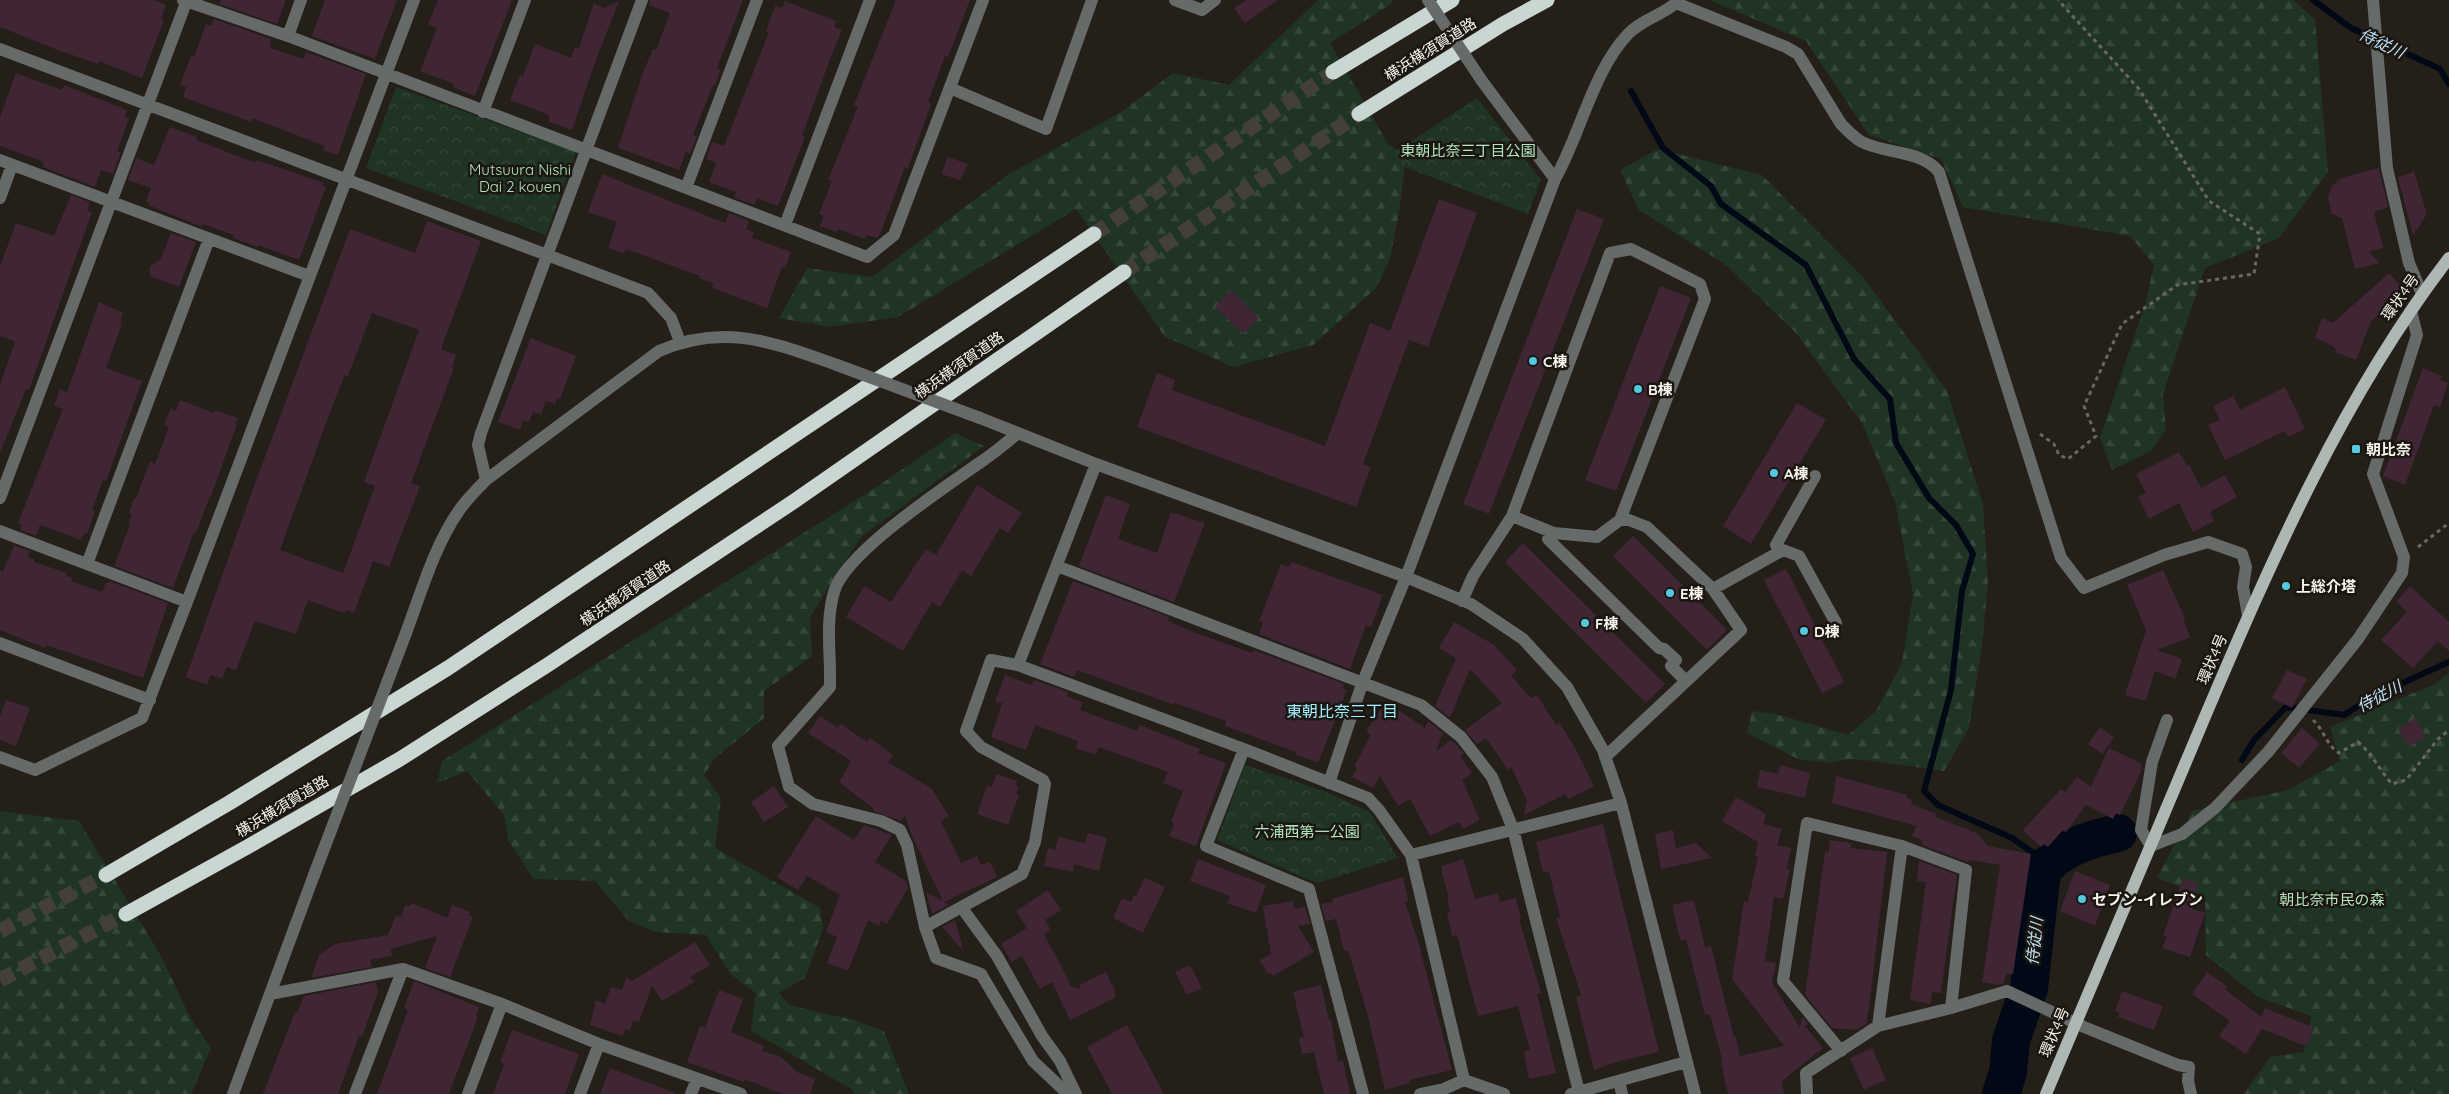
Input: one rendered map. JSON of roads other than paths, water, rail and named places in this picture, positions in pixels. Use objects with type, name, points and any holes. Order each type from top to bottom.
[{"type":"highway","name":"横浜横須賀道路","points":[[1333,72],[1452,0]]},
{"type":"highway","name":"横浜横須賀道路","points":[[1359,114],[1503,24],[1547,0]]},
{"type":"highway","name":"横浜横須賀道路","points":[[106,875],[229,803],[448,668],[1094,234]]},
{"type":"highway","name":"横浜横須賀道路","points":[[126,914],[400,759],[549,664],[793,502],[1124,272]]},
{"type":"main road","name":"環状4号","points":[[2046,1094],[2248,616],[2330,446],[2386,347],[2449,258]]},
{"type":"street","points":[[0,498],[148,105],[185,0],[387,73],[483,112],[867,257],[894,234],[983,0]]},
{"type":"street","points":[[288,36],[301,0]]},
{"type":"street","points":[[0,757],[34,770],[142,718],[188,602],[414,0]]},
{"type":"street","points":[[483,112],[525,0]]},
{"type":"street","points":[[486,480],[478,446],[481,432],[642,0]]},
{"type":"street","points":[[686,188],[757,0]]},
{"type":"street","points":[[786,225],[870,0]]},
{"type":"street","points":[[950,88],[1046,129],[1092,0]]},
{"type":"street","points":[[1175,0],[1203,5],[1215,0]]},
{"type":"street","points":[[1428,0],[1482,81],[1555,179]]},
{"type":"street","points":[[2373,0],[2387,168],[2410,262],[2422,294]]},
{"type":"street","points":[[1329,783],[1362,684],[1406,577],[1555,179],[1570,154],[1588,105],[1612,55],[1628,34],[1646,18],[1668,10],[1676,2],[1786,47],[1798,54],[1841,124],[1850,134],[1861,142],[1928,162],[1939,172],[2062,558],[2071,574],[2084,588],[2164,555],[2208,542],[2242,554],[2246,567],[2243,586],[2248,616]]},
{"type":"street","points":[[0,48],[648,293],[671,318],[680,342]]},
{"type":"street","points":[[0,198],[6,163],[309,276]]},
{"type":"street","points":[[87,564],[209,239]]},
{"type":"street","points":[[1462,601],[1474,576],[1512,516],[1610,253],[1631,249],[1700,284],[1706,299],[1620,520],[1597,537],[1554,534],[1512,516]]},
{"type":"street","points":[[2167,720],[2152,762],[2141,830],[2150,846],[2182,834],[2215,808],[2268,752],[2358,640],[2402,573],[2404,557],[2373,474],[2418,336],[2411,311]]},
{"type":"street","points":[[233,1094],[406,633],[450,526],[466,500],[486,480],[647,359],[680,342],[702,337],[744,337],[778,344],[837,365],[980,418],[1096,464],[1406,577],[1471,604],[1522,639],[1567,687],[1605,758],[1621,803],[1694,1094]]},
{"type":"street","points":[[1018,433],[987,458],[913,510],[862,553],[845,572],[834,590],[829,619],[830,687],[778,746],[789,787],[813,804],[881,821],[900,830],[907,845],[925,927],[936,958],[981,974],[1033,1061],[1068,1094]]},
{"type":"street","points":[[1018,666],[1096,464]]},
{"type":"street","points":[[1780,552],[1776,545],[1815,476]]},
{"type":"street","points":[[1605,758],[1741,630],[1713,589],[1647,527],[1629,520],[1620,520]]},
{"type":"street","points":[[0,531],[188,602]]},
{"type":"street","points":[[1554,534],[1548,539],[1659,648],[1664,649],[1676,660],[1671,666],[1686,681]]},
{"type":"street","points":[[1713,589],[1782,550],[1799,556],[1836,623]]},
{"type":"street","points":[[1057,566],[1421,705],[1461,737],[1492,777],[1513,829],[1575,1093],[1686,1062]]},
{"type":"street","points":[[0,642],[150,700]]},
{"type":"street","points":[[925,927],[1022,874],[1035,842],[1045,784],[1043,780],[981,746],[966,731],[991,660],[1018,666],[1244,749],[1368,798],[1379,810],[1411,855],[1464,1080]]},
{"type":"street","points":[[1244,749],[1206,846],[1309,889],[1363,1094]]},
{"type":"street","points":[[1411,855],[1621,803]]},
{"type":"street","points":[[1841,1051],[1783,981],[1807,823],[1902,846],[1966,870],[1951,1008]]},
{"type":"street","points":[[1878,1026],[1902,846]]},
{"type":"street","points":[[962,908],[997,956],[1042,1036],[1060,1061],[1076,1094]]},
{"type":"street","points":[[270,994],[404,969],[502,1004],[599,1044],[741,1094]]},
{"type":"street","points":[[355,1094],[404,969]]},
{"type":"street","points":[[1807,1094],[1806,1073],[1878,1026],[1951,1008],[2007,991],[2077,1022],[2084,1027],[2178,1065],[2189,1067],[2188,1081],[2190,1094]]},
{"type":"street","points":[[468,1094],[502,1004]]},
{"type":"street","points":[[580,1094],[599,1044]]},
{"type":"street","points":[[691,1094],[697,1079]]},
{"type":"street","points":[[1420,1094],[1444,1089],[1464,1080],[1504,1094]]},
{"type":"street","points":[[1619,1081],[1622,1094]]},
{"type":"waterway","name":"侍従川","points":[[2313,0],[2351,28],[2440,69],[2449,84]]},
{"type":"waterway","points":[[1631,91],[1663,148],[1711,186],[1721,204],[1806,265],[1854,359],[1890,399],[1896,443],[1929,498],[1956,525],[1973,554],[1962,591],[1951,690],[1924,791],[1938,805],[2012,838],[2035,854],[2042,871]]},
{"type":"waterway","name":"侍従川","points":[[2242,760],[2254,740],[2286,707],[2344,715],[2372,697],[2449,662]]},
{"type":"waterway","name":"侍従川","points":[[2001,1094],[2008,1072],[2011,1041],[2029,988],[2042,871],[2049,863],[2067,850],[2097,838],[2118,833]]},
{"type":"tunnel","points":[[1094,234],[1333,72]]},
{"type":"tunnel","points":[[1124,272],[1359,114]]},
{"type":"tunnel","points":[[0,931],[106,875]]},
{"type":"tunnel","points":[[0,980],[126,914]]},
{"type":"place","name":"C棟","points":[[1533,361]]},
{"type":"place","name":"B棟","points":[[1638,389]]},
{"type":"place","name":"朝比奈","points":[[2356,449]]},
{"type":"place","name":"A棟","points":[[1774,473]]},
{"type":"place","name":"上総介塔","points":[[2286,586]]},
{"type":"place","name":"E棟","points":[[1670,593]]},
{"type":"place","name":"F棟","points":[[1585,623]]},
{"type":"place","name":"D棟","points":[[1804,631]]},
{"type":"place","name":"セブン-イレブン","points":[[2082,899]]},
{"type":"district","name":"東朝比奈三丁目","points":[[1342,711]]},
{"type":"park label","name":"東朝比奈三丁目公園","points":[[1468,150]]},
{"type":"park label","name":"Mutsuura Nishi Dai 2 kouen","points":[[520,178]]},
{"type":"park label","name":"六浦西第一公園","points":[[1307,831]]},
{"type":"park label","name":"朝比奈市民の森","points":[[2332,899]]}]
